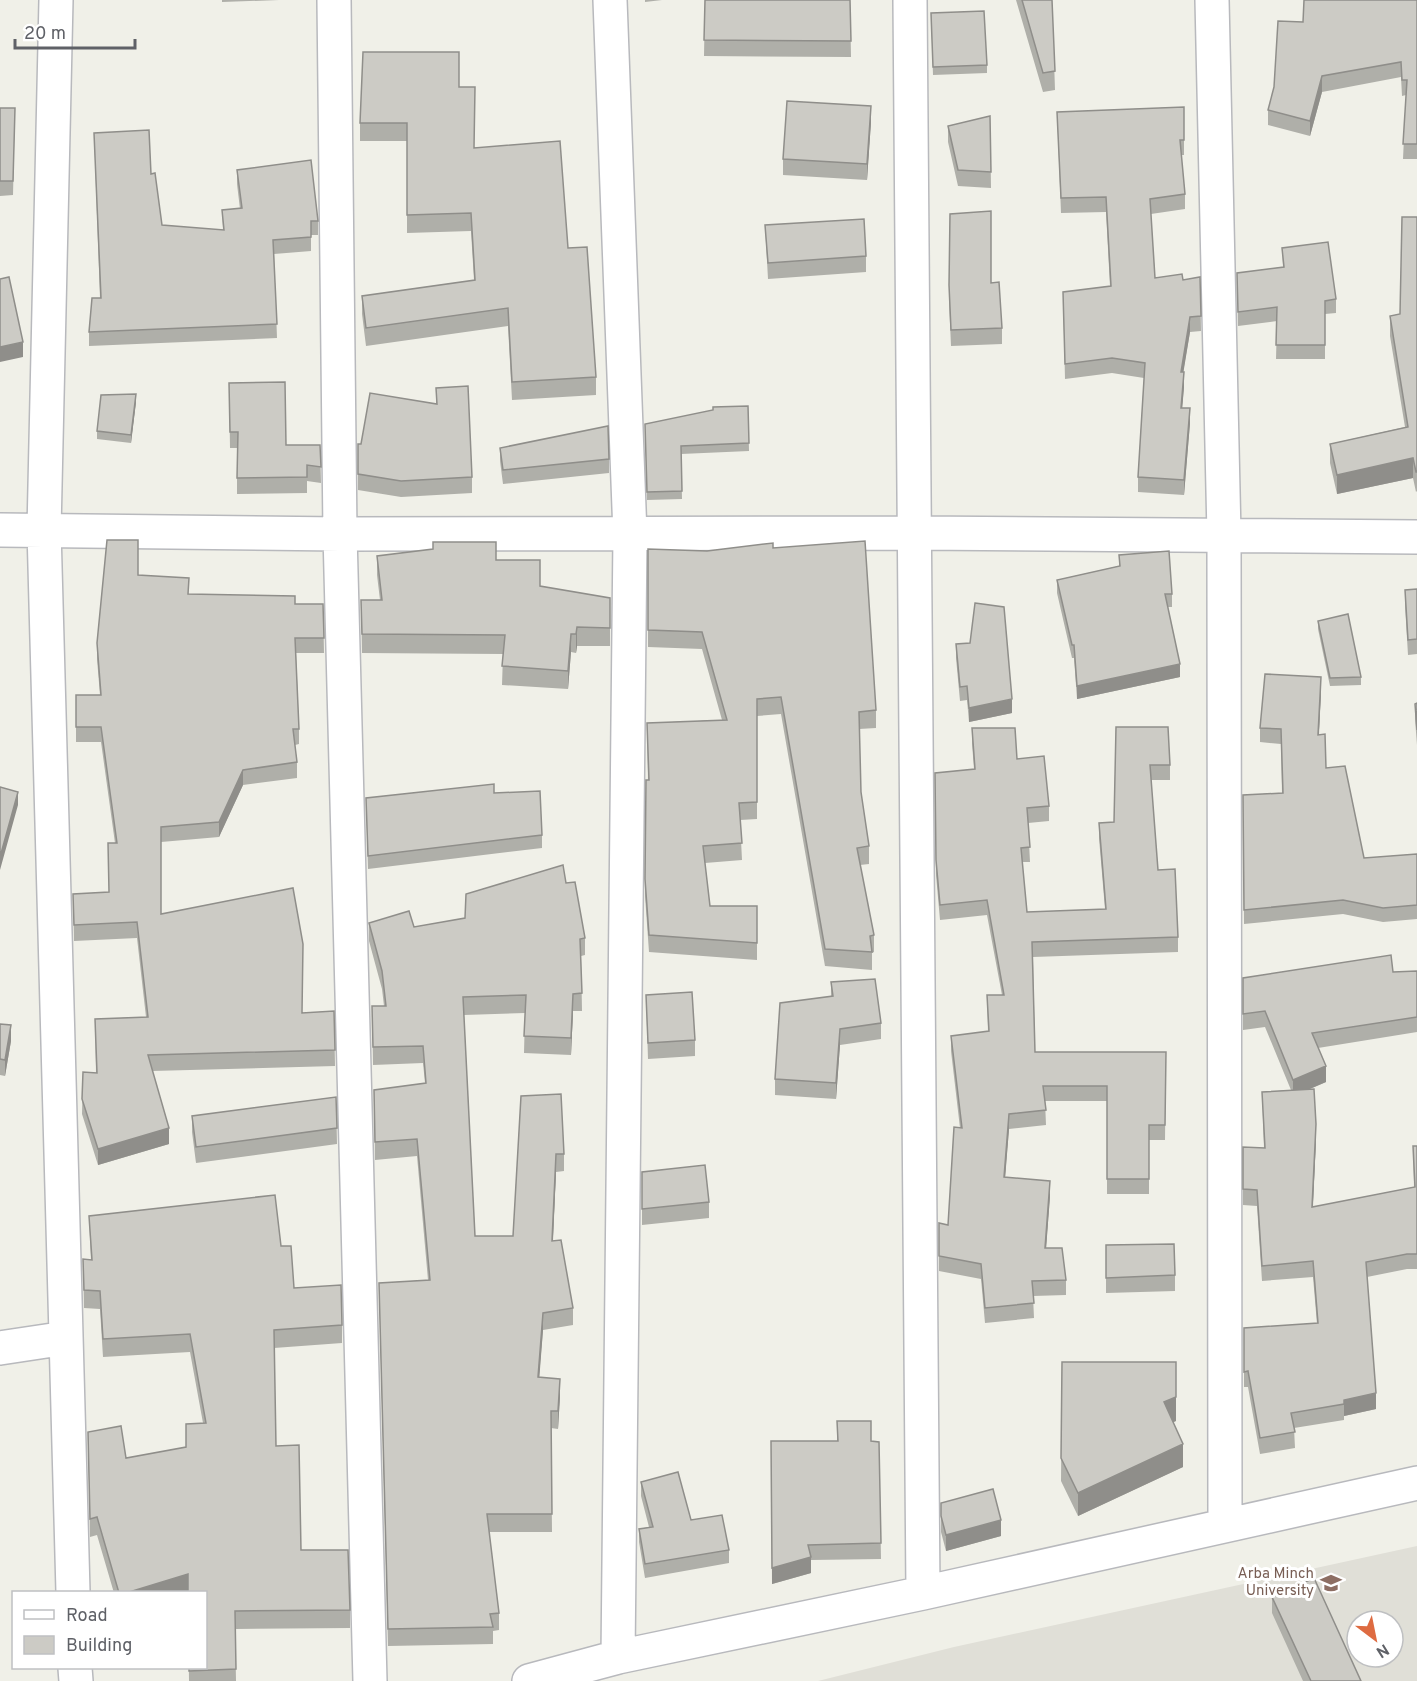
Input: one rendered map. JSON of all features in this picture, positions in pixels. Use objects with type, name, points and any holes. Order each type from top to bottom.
[{"type":"street","points":[[56,0],[44,530],[73,1591]]},
{"type":"street","points":[[334,0],[340,534],[370,1681]]},
{"type":"street","points":[[610,0],[630,535],[618,1657]]},
{"type":"street","points":[[910,0],[923,1593]]},
{"type":"street","points":[[1212,0],[1224,535],[1226,1524]]},
{"type":"street","points":[[0,530],[340,534],[915,533],[1417,537]]},
{"type":"street","points":[[0,1348],[66,1338]]},
{"type":"street","points":[[529,1681],[618,1657],[923,1593],[1417,1483]]},
{"type":"shaded area","name":"Arba Minch University","points":[[1417,1546],[1417,1681],[818,1681],[954,1647]]},
{"type":"building","points":[[705,0],[850,0],[851,41],[704,40]]},
{"type":"building","points":[[1022,0],[1052,0],[1055,71],[1043,73]]},
{"type":"building","points":[[1304,0],[1417,0],[1417,144],[1403,144],[1407,80],[1402,80],[1401,62],[1322,76],[1310,121],[1268,110],[1274,87],[1278,21],[1303,22]]},
{"type":"building","points":[[984,11],[987,65],[933,67],[931,13]]},
{"type":"building","points":[[363,52],[459,52],[459,87],[475,87],[474,148],[560,141],[568,248],[587,247],[596,377],[512,382],[508,308],[366,328],[362,296],[475,280],[471,213],[407,215],[407,123],[360,123]]},
{"type":"building","points":[[787,101],[871,106],[867,164],[783,159]]},
{"type":"building","points":[[1184,107],[1184,140],[1180,140],[1185,194],[1150,199],[1155,278],[1182,274],[1183,280],[1200,277],[1201,316],[1190,317],[1181,372],[1184,372],[1181,408],[1190,408],[1184,480],[1138,477],[1145,363],[1112,358],[1065,364],[1063,292],[1111,286],[1106,197],[1061,198],[1057,112]]},
{"type":"building","points":[[0,108],[15,108],[13,181],[0,181]]},
{"type":"building","points":[[990,116],[991,172],[958,170],[948,126]]},
{"type":"building","points":[[149,130],[151,174],[155,173],[162,225],[224,230],[222,210],[242,208],[237,170],[311,160],[318,221],[311,221],[311,237],[273,240],[277,324],[89,332],[92,298],[101,298],[94,133]]},
{"type":"building","points":[[991,211],[991,283],[999,282],[1002,328],[951,330],[950,214]]},
{"type":"building","points":[[1402,217],[1417,217],[1417,472],[1413,458],[1337,475],[1330,444],[1408,427],[1390,316],[1400,314]]},
{"type":"building","points":[[864,219],[866,256],[768,263],[765,225]]},
{"type":"building","points":[[1328,242],[1336,299],[1325,301],[1325,345],[1276,345],[1277,307],[1238,312],[1237,273],[1284,267],[1282,248]]},
{"type":"building","points":[[9,277],[23,342],[0,347],[0,279]]},
{"type":"building","points":[[285,382],[286,445],[320,445],[321,467],[307,465],[307,477],[237,478],[238,432],[230,432],[229,383]]},
{"type":"building","points":[[468,386],[472,477],[401,481],[358,474],[358,444],[361,444],[370,393],[437,404],[436,388]]},
{"type":"building","points":[[136,394],[131,435],[97,431],[101,395]]},
{"type":"building","points":[[748,406],[749,443],[681,446],[682,491],[647,492],[645,424],[713,410],[713,407]]},
{"type":"building","points":[[608,426],[609,459],[503,470],[500,448]]},
{"type":"building","points":[[107,540],[138,540],[138,575],[189,578],[188,594],[295,596],[295,604],[323,604],[324,638],[295,638],[299,729],[293,729],[297,762],[243,770],[219,822],[161,827],[161,914],[293,888],[303,944],[302,1013],[334,1011],[335,1050],[148,1055],[169,1128],[98,1149],[82,1099],[83,1072],[97,1073],[95,1019],[148,1017],[137,922],[74,925],[73,894],[109,892],[108,843],[117,843],[101,727],[76,727],[76,695],[101,695],[97,643]]},
{"type":"building","points":[[865,541],[876,710],[859,712],[861,792],[869,846],[857,848],[874,935],[870,936],[872,952],[825,949],[781,697],[757,699],[757,802],[739,803],[742,843],[703,846],[710,906],[757,906],[757,943],[649,935],[645,879],[646,780],[649,780],[647,723],[727,720],[702,632],[648,630],[648,549],[707,551],[773,543],[773,548]]},
{"type":"building","points":[[433,542],[496,542],[496,560],[540,560],[540,586],[610,598],[610,628],[577,627],[576,634],[571,634],[568,671],[502,666],[505,635],[362,634],[361,600],[382,600],[377,556],[433,549]]},
{"type":"building","points":[[1169,551],[1172,594],[1165,594],[1180,664],[1077,686],[1074,645],[1072,645],[1057,580],[1120,566],[1119,555]]},
{"type":"building","points":[[1417,589],[1417,639],[1408,640],[1405,590]]},
{"type":"building","points":[[975,603],[1004,607],[1012,699],[969,708],[967,686],[960,687],[956,644],[970,643]]},
{"type":"building","points":[[1348,614],[1361,677],[1330,678],[1318,621]]},
{"type":"building","points":[[1265,674],[1321,677],[1318,735],[1325,734],[1326,768],[1345,766],[1364,858],[1417,854],[1417,905],[1383,908],[1343,900],[1244,910],[1243,795],[1283,793],[1281,729],[1260,728]]},
{"type":"building","points":[[1417,703],[1417,730],[1415,704]]},
{"type":"building","points":[[1116,727],[1168,727],[1170,765],[1150,765],[1158,870],[1175,869],[1178,937],[1032,942],[1035,1052],[1166,1052],[1165,1125],[1149,1125],[1149,1179],[1107,1179],[1107,1086],[1043,1086],[1046,1110],[1009,1114],[1004,1177],[1050,1181],[1045,1248],[1062,1248],[1066,1280],[1032,1281],[1034,1303],[985,1308],[981,1264],[939,1256],[939,1223],[948,1225],[954,1127],[962,1128],[951,1036],[989,1031],[987,995],[1004,995],[987,900],[940,905],[936,860],[935,773],[975,769],[972,728],[1015,728],[1017,759],[1044,756],[1049,806],[1027,808],[1030,847],[1021,848],[1027,912],[1106,909],[1099,823],[1114,822]]},
{"type":"building","points":[[494,784],[494,793],[540,791],[542,835],[368,856],[366,798]]},
{"type":"building","points":[[0,787],[18,792],[0,857]]},
{"type":"building","points":[[563,865],[566,883],[575,882],[585,938],[580,939],[582,993],[573,994],[571,1038],[524,1036],[526,995],[463,997],[475,1236],[513,1236],[521,1096],[561,1094],[564,1154],[556,1154],[552,1241],[561,1240],[573,1308],[543,1313],[538,1377],[560,1379],[558,1411],[551,1411],[552,1514],[487,1514],[499,1613],[490,1614],[493,1627],[388,1629],[379,1283],[430,1280],[417,1139],[375,1142],[374,1090],[426,1083],[423,1046],[373,1047],[372,1006],[386,1006],[382,971],[369,923],[409,911],[414,927],[465,918],[466,894]]},
{"type":"building","points":[[1391,955],[1393,972],[1417,971],[1417,1017],[1312,1033],[1326,1066],[1293,1080],[1265,1011],[1243,1014],[1243,978]]},
{"type":"building","points":[[875,979],[881,1023],[840,1029],[836,1083],[775,1079],[780,1003],[833,996],[831,982]]},
{"type":"building","points":[[692,992],[695,1040],[648,1043],[646,995]]},
{"type":"building","points":[[0,1024],[11,1025],[5,1060],[0,1059]]},
{"type":"building","points":[[1314,1089],[1316,1124],[1312,1207],[1415,1187],[1413,1146],[1417,1146],[1417,1254],[1366,1262],[1376,1393],[1344,1400],[1344,1404],[1291,1413],[1295,1432],[1260,1438],[1248,1371],[1244,1372],[1244,1328],[1318,1323],[1313,1261],[1262,1266],[1257,1190],[1243,1189],[1243,1147],[1265,1148],[1262,1092]]},
{"type":"building","points":[[336,1097],[337,1128],[196,1147],[192,1116]]},
{"type":"building","points":[[705,1165],[709,1202],[642,1209],[642,1172]]},
{"type":"building","points":[[275,1195],[281,1246],[291,1246],[294,1288],[341,1285],[342,1325],[274,1330],[276,1446],[299,1445],[301,1550],[348,1550],[350,1610],[235,1611],[236,1669],[189,1671],[189,1669],[207,1669],[207,1591],[188,1591],[188,1574],[133,1591],[118,1591],[97,1517],[90,1519],[88,1432],[121,1426],[126,1458],[186,1447],[186,1424],[206,1423],[190,1334],[103,1339],[100,1291],[84,1290],[83,1259],[92,1260],[89,1216]]},
{"type":"building","points":[[1174,1244],[1175,1275],[1106,1278],[1106,1245]]},
{"type":"building","points":[[1062,1362],[1176,1362],[1176,1397],[1164,1402],[1183,1444],[1078,1493],[1061,1458]]},
{"type":"building","points":[[837,1421],[871,1421],[871,1441],[879,1442],[881,1543],[808,1545],[811,1557],[772,1568],[771,1441],[838,1441]]},
{"type":"building","points":[[678,1472],[691,1520],[722,1515],[729,1550],[645,1564],[639,1529],[653,1527],[641,1482]]},
{"type":"building","points":[[993,1489],[1001,1520],[946,1535],[941,1516],[941,1503]]},
{"type":"building","points":[[1314,1578],[1345,1646],[1345,1669],[1356,1669],[1361,1681],[1311,1681],[1272,1597]]},
{"type":"place","name":"Arba Minch University","points":[[1331,1583]]}]
